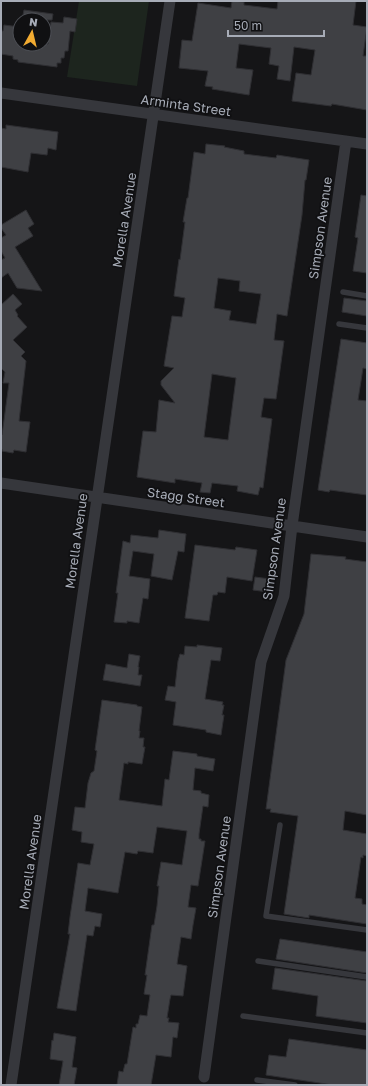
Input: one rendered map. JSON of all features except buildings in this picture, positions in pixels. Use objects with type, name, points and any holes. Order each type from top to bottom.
[{"type":"street","name":"Morella Avenue","points":[[11,1085],[155,114],[170,1]]},
{"type":"street","name":"Arminta Street","points":[[1,93],[367,144]]},
{"type":"street","name":"Simpson Avenue","points":[[204,1077],[261,662],[284,596],[292,526],[346,141]]},
{"type":"street","name":"Stagg Street","points":[[1,483],[367,536]]},
{"type":"lane","points":[[343,292],[367,296]]},
{"type":"lane","points":[[339,324],[367,328]]},
{"type":"lane","points":[[280,825],[266,916],[367,930]]},
{"type":"lane","points":[[258,961],[367,977]]},
{"type":"lane","points":[[243,1016],[367,1034]]},
{"type":"lane","points":[[257,1080],[295,1085]]},
{"type":"shaded area","points":[[79,1],[149,1],[137,86],[67,77]]}]
